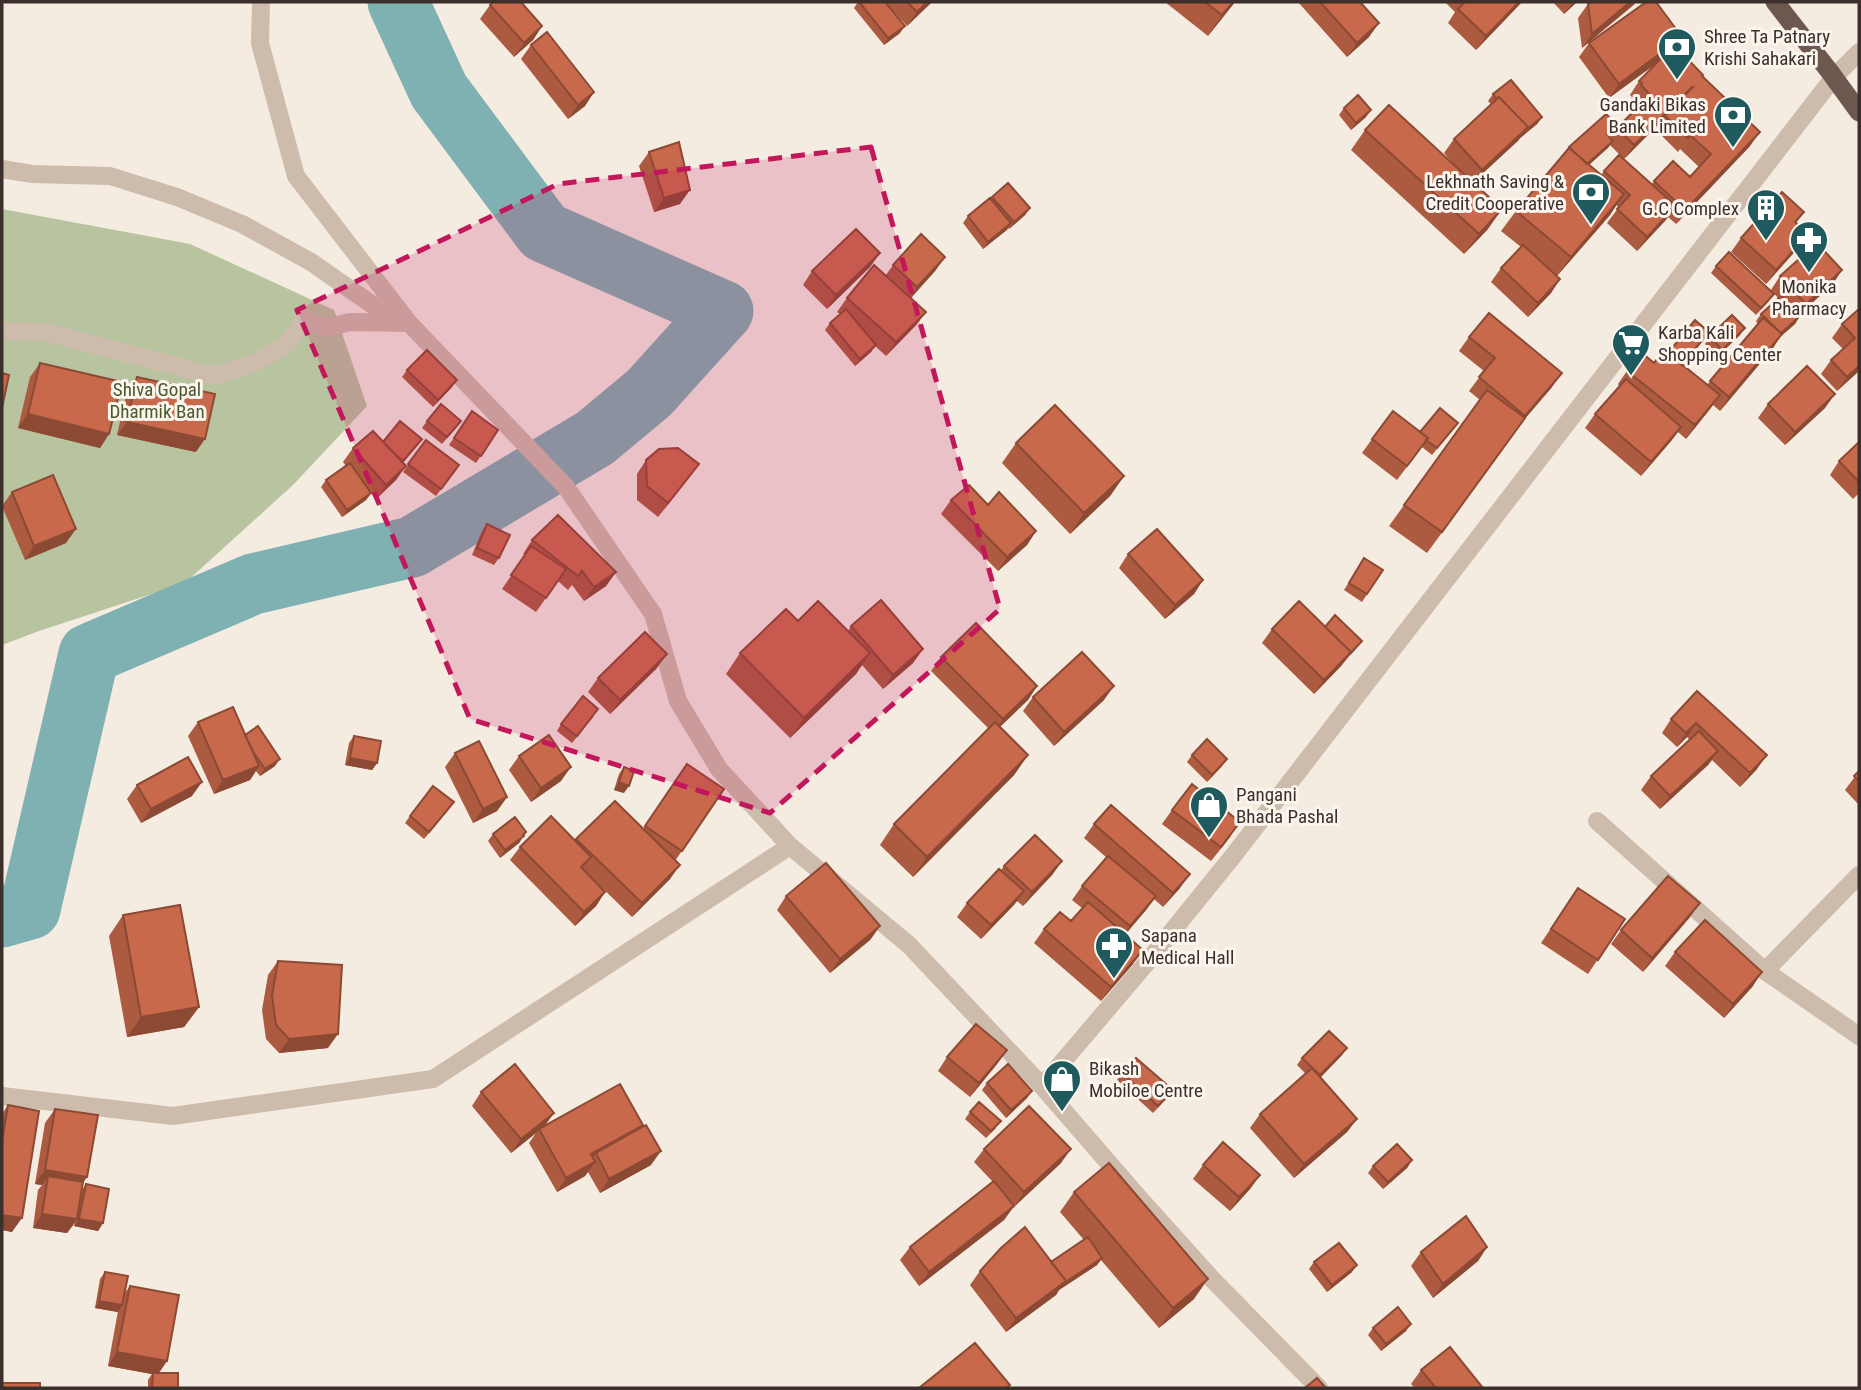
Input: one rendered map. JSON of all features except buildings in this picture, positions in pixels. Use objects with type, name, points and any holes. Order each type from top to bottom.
[{"type":"highway","points":[[1774,2],[1859,112]]},
{"type":"street","points":[[261,2],[260,43],[296,176],[410,324],[566,487],[653,614],[678,701],[719,769],[790,846],[909,945],[1042,1086],[1212,1279],[1319,1388]]},
{"type":"street","points":[[1042,1086],[1144,967],[1233,856],[1834,77],[1859,52]]},
{"type":"street","points":[[2,169],[32,174],[110,176],[177,197],[242,225],[311,262],[377,308],[410,324]]},
{"type":"street","points":[[2,331],[45,332],[214,376],[252,364],[286,345],[304,319],[325,328],[350,322],[410,324]]},
{"type":"street","points":[[1597,821],[1765,971],[1859,1035]]},
{"type":"street","points":[[2,1096],[173,1116],[433,1079],[790,846]]},
{"type":"street","points":[[1765,971],[1859,875]]},
{"type":"highlighted area","points":[[871,147],[1000,609],[770,813],[470,719],[297,310],[558,184]]},
{"type":"green space","name":"Shiva Gopal Dharmik Ban","points":[[2,209],[190,244],[334,310],[367,406],[293,485],[185,583],[2,645]]},
{"type":"waterway","points":[[2,917],[30,909],[89,654],[253,584],[412,547],[595,438],[649,393],[723,311],[544,232],[439,91],[398,2]]},
{"type":"place","name":"Shree Ta Patnary Krishi Sahakari","points":[[1677,81]]},
{"type":"place","name":"Gandaki Bikas Bank Limited","points":[[1733,149]]},
{"type":"place","name":"Lekhnath Saving & Credit Cooperative","points":[[1591,226]]},
{"type":"place","name":"G.C Complex","points":[[1766,242]]},
{"type":"place","name":"Monika Pharmacy","points":[[1809,274]]},
{"type":"place","name":"Karba Kali Shopping Center","points":[[1631,377]]},
{"type":"place","name":"Pangani Bhada Pashal","points":[[1209,839]]},
{"type":"place","name":"Sapana Medical Hall","points":[[1114,980]]},
{"type":"place","name":"Bikash Mobiloe Centre","points":[[1062,1113]]}]
